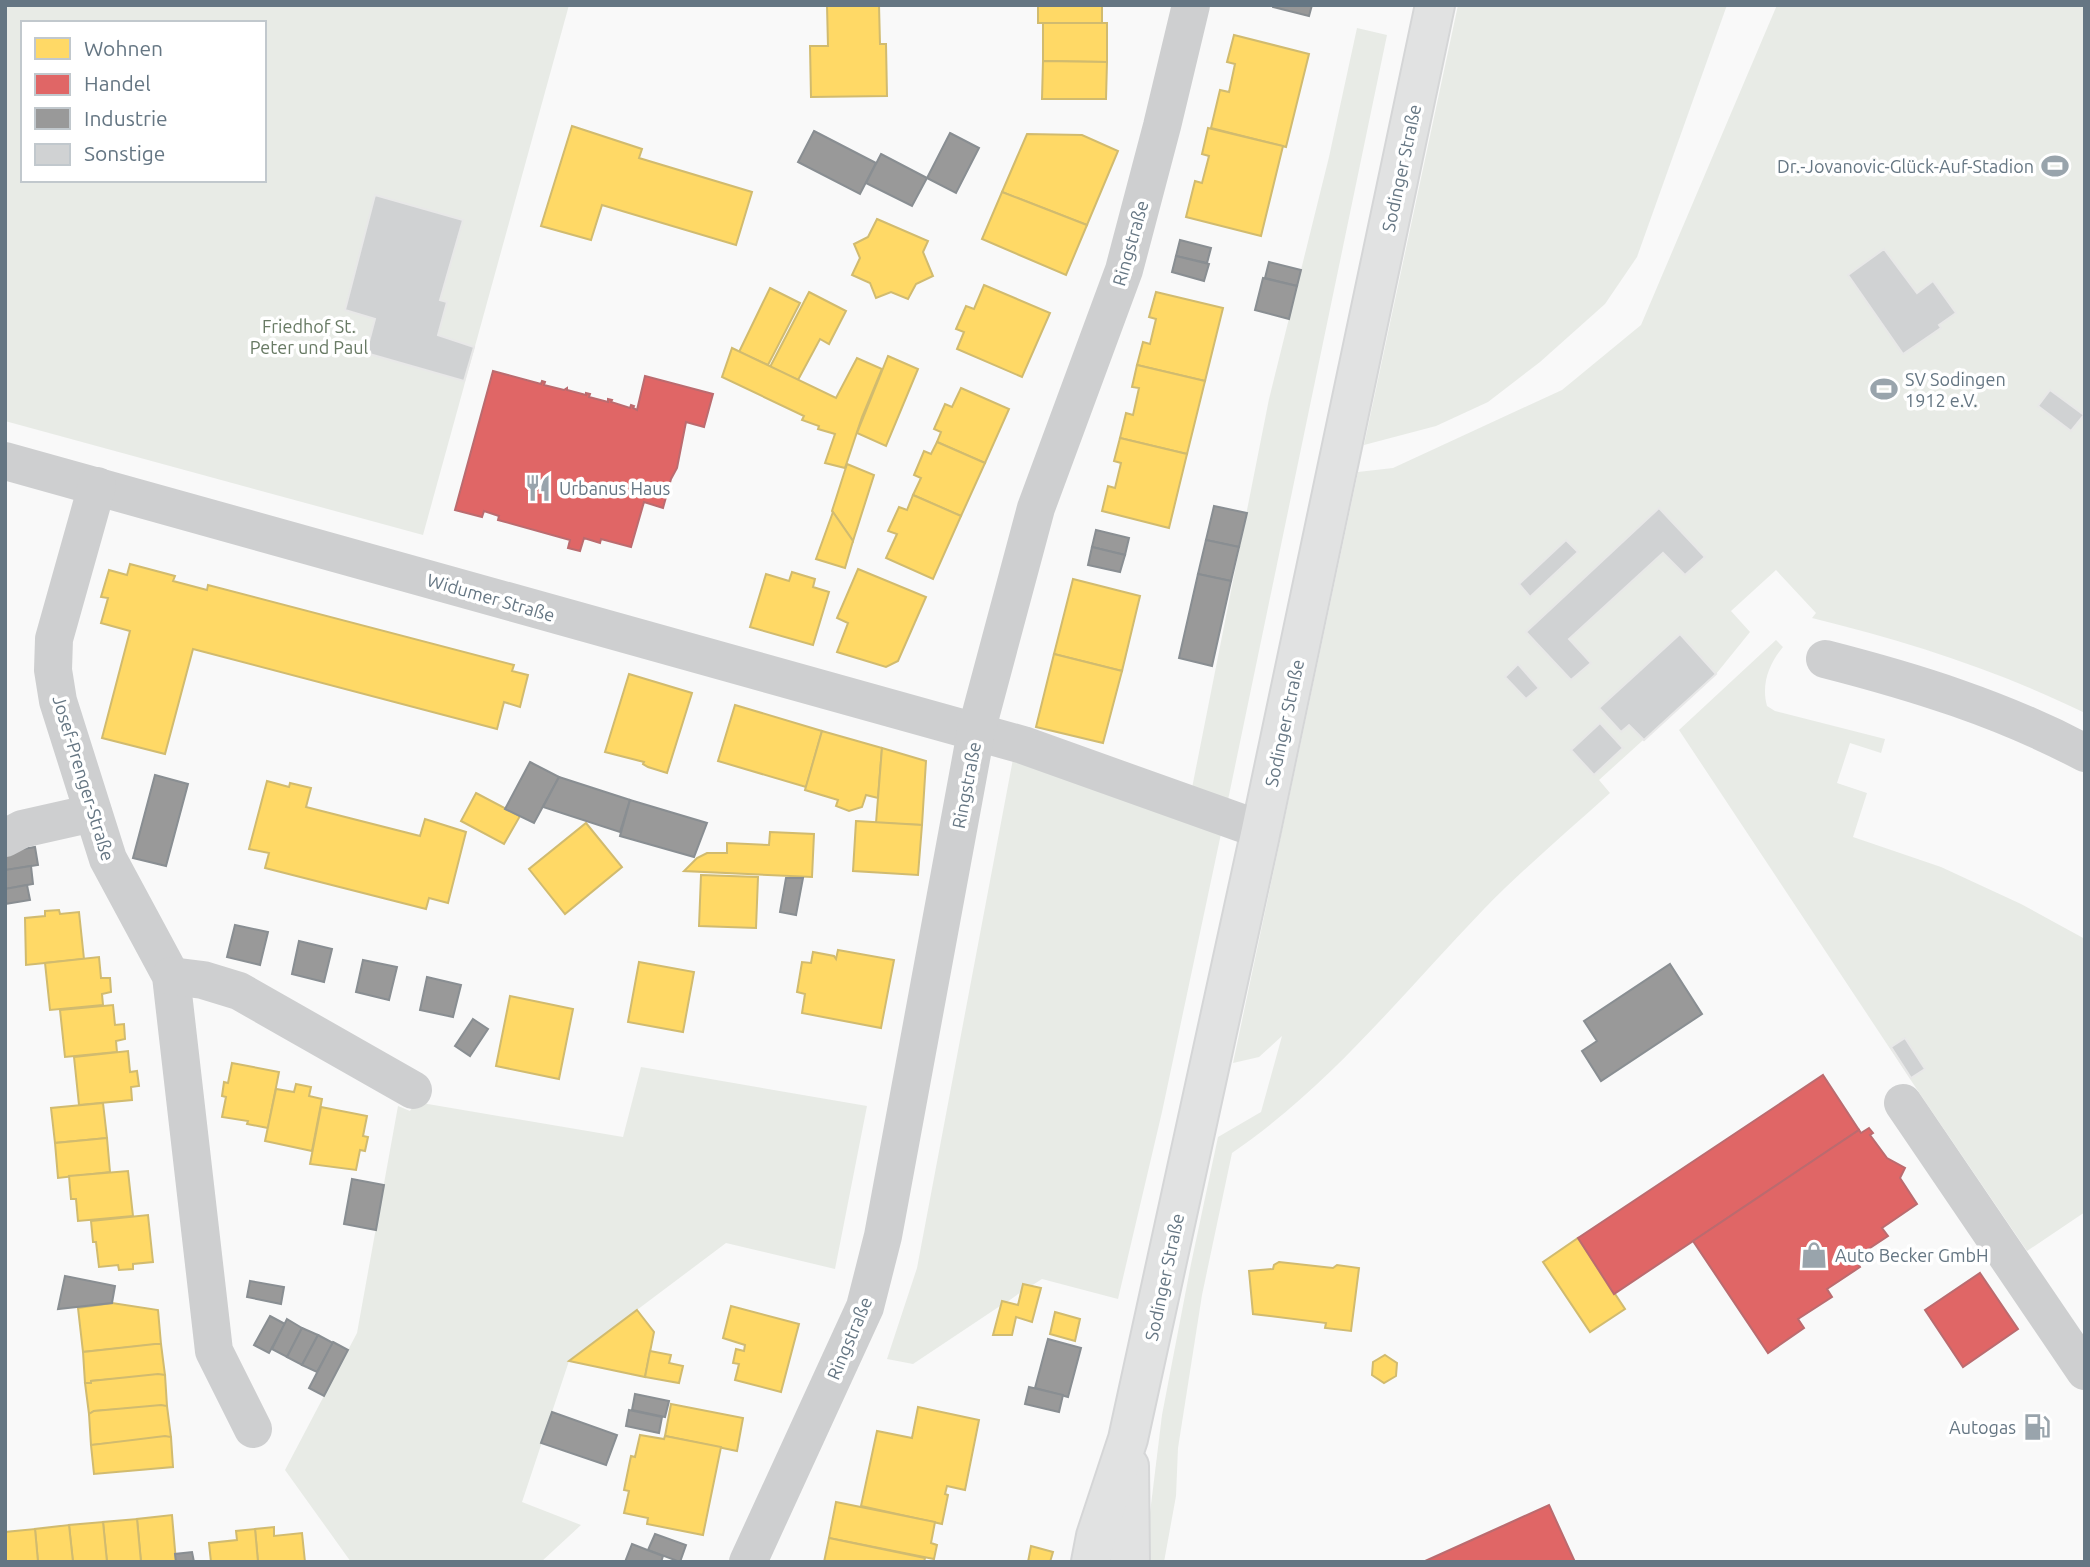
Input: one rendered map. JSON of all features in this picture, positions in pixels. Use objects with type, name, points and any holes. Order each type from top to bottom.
[{"type":"main road","name":"Sodinger Straße","points":[[1091,1562],[1096,1536],[1128,1439],[1261,830],[1436,5]]},
{"type":"main road","name":"Sodinger Straße","points":[[1128,1439],[1130,1562]]},
{"type":"street","name":"Ringstraße","points":[[748,1562],[865,1307],[885,1222],[976,732],[1036,508],[1124,271],[1191,5]]},
{"type":"street","name":"Widumer Straße","points":[[5,461],[1023,745],[1261,830]]},
{"type":"street","name":"Josef-Prenger-Straße","points":[[97,486],[54,639],[53,670],[58,701],[108,859],[171,976],[214,1351],[253,1429]]},
{"type":"street","points":[[1825,659],[1926,686],[2006,715],[2085,753]]},
{"type":"street","points":[[5,838],[22,829],[93,813]]},
{"type":"street","points":[[171,976],[203,980],[239,991],[413,1090]]},
{"type":"street","points":[[1903,1103],[2085,1371]]},
{"type":"green space","name":"Friedhof St. Peter und Paul","points":[[5,5],[569,5],[423,535],[5,421]]},
{"type":"green space","points":[[1458,5],[1727,5],[1637,257],[1605,304],[1540,362],[1488,402],[1436,426],[1364,445]]},
{"type":"green space","points":[[1777,5],[2085,5],[2085,713],[2018,683],[1951,658],[1812,618],[1816,613],[1776,570],[1731,611],[1750,632],[1716,674],[1599,780],[1610,793],[1499,894],[1333,1069],[1268,1127],[1232,1153],[1202,1295],[1178,1448],[1176,1496],[1164,1562],[1144,1562],[1162,1415],[1218,1137],[1261,1112],[1282,1036],[1259,1057],[1233,1063],[1358,472],[1393,468],[1562,390],[1641,325]]},
{"type":"green space","points":[[1357,28],[1387,35],[1228,800],[1192,788],[1269,399],[1329,157]]},
{"type":"green space","points":[[1776,640],[1783,647],[1774,660],[1766,682],[1767,706],[1775,711],[1885,739],[1881,753],[1850,743],[1837,783],[1867,793],[1853,837],[1941,867],[2021,904],[2085,939],[2085,1212],[2027,1251],[1679,730]]},
{"type":"green space","points":[[1013,759],[1222,829],[1162,1112],[1118,1299],[1042,1279],[1031,1286],[1023,1284],[1021,1292],[1007,1302],[1002,1301],[1000,1306],[913,1364],[887,1359],[917,1268]]},
{"type":"green space","points":[[641,1067],[867,1106],[835,1269],[726,1243],[569,1361],[522,1502],[581,1525],[541,1562],[351,1562],[285,1470],[357,1333],[398,1106],[410,1111],[416,1102],[623,1137]]},
{"type":"building: Wohnen","points":[[827,5],[879,5],[880,44],[886,44],[887,96],[811,97],[810,46],[828,46]]},
{"type":"building: Wohnen","points":[[1038,5],[1102,5],[1102,23],[1038,23]]},
{"type":"building: Wohnen","points":[[1043,23],[1107,23],[1107,62],[1043,61]]},
{"type":"building: Wohnen","points":[[1234,35],[1309,54],[1286,147],[1211,128],[1220,90],[1229,92],[1235,64],[1227,62]]},
{"type":"building: Wohnen","points":[[1043,61],[1107,62],[1106,99],[1042,99]]},
{"type":"building: Wohnen","points":[[572,126],[642,149],[639,158],[752,192],[736,245],[602,205],[591,240],[541,226]]},
{"type":"building: Wohnen","points":[[1208,128],[1283,146],[1261,236],[1186,217],[1195,181],[1202,183],[1209,156],[1202,154]]},
{"type":"building: Wohnen","points":[[1027,134],[1082,135],[1118,151],[1087,225],[1002,192]]},
{"type":"building: Wohnen","points":[[1002,192],[1087,225],[1066,275],[982,239]]},
{"type":"building: Wohnen","points":[[877,219],[928,241],[923,252],[933,276],[916,284],[908,299],[891,292],[876,298],[870,283],[852,275],[860,258],[854,244],[868,237]]},
{"type":"building: Wohnen","points":[[984,285],[1050,313],[1022,377],[957,349],[964,332],[956,329],[966,306],[974,309]]},
{"type":"building: Wohnen","points":[[770,288],[800,303],[768,365],[739,352]]},
{"type":"building: Wohnen","points":[[809,292],[846,311],[829,344],[820,339],[798,380],[770,367]]},
{"type":"building: Wohnen","points":[[1156,292],[1223,308],[1205,381],[1137,365],[1143,342],[1150,344],[1156,319],[1149,317]]},
{"type":"building: Wohnen","points":[[732,348],[836,398],[857,358],[882,369],[845,468],[825,463],[835,434],[818,429],[819,426],[802,420],[804,416],[722,377]]},
{"type":"building: Wohnen","points":[[888,356],[918,369],[886,446],[857,433]]},
{"type":"building: Wohnen","points":[[1137,365],[1205,381],[1187,454],[1120,438],[1126,413],[1133,415],[1139,388],[1132,387]]},
{"type":"building: Wohnen","points":[[961,388],[1009,409],[985,463],[937,442],[941,432],[934,429],[945,404],[952,407]]},
{"type":"building: Wohnen","points":[[1120,438],[1187,454],[1169,528],[1102,511],[1108,486],[1115,488],[1121,463],[1114,461]]},
{"type":"building: Wohnen","points":[[937,442],[985,463],[961,516],[913,495],[921,478],[914,475],[924,451],[931,454]]},
{"type":"building: Wohnen","points":[[847,464],[874,475],[853,541],[832,511]]},
{"type":"building: Wohnen","points":[[913,495],[961,516],[933,579],[886,558],[897,534],[888,531],[899,507],[907,510]]},
{"type":"building: Wohnen","points":[[833,512],[853,541],[845,568],[816,559]]},
{"type":"building: Wohnen","points":[[130,564],[175,576],[173,581],[207,590],[208,585],[514,665],[512,671],[528,675],[520,707],[504,702],[497,729],[193,649],[165,754],[102,738],[130,631],[101,623],[108,598],[101,597],[109,570],[127,575]]},
{"type":"building: Wohnen","points":[[858,569],[926,597],[898,661],[886,667],[837,652],[848,623],[837,618]]},
{"type":"building: Wohnen","points":[[792,572],[815,579],[813,587],[829,592],[813,645],[750,627],[766,574],[789,581]]},
{"type":"building: Wohnen","points":[[1073,579],[1140,596],[1122,671],[1054,654]]},
{"type":"building: Wohnen","points":[[1054,654],[1122,671],[1103,743],[1036,727]]},
{"type":"building: Wohnen","points":[[629,674],[692,693],[667,773],[648,767],[644,762],[605,752]]},
{"type":"building: Wohnen","points":[[735,705],[822,731],[806,787],[718,761]]},
{"type":"building: Wohnen","points":[[822,731],[882,748],[878,798],[866,795],[862,807],[849,811],[836,806],[838,800],[805,790]]},
{"type":"building: Wohnen","points":[[882,748],[926,761],[922,825],[876,823]]},
{"type":"building: Wohnen","points":[[267,781],[289,787],[290,783],[311,788],[306,807],[420,836],[425,819],[466,832],[448,903],[429,898],[426,909],[265,868],[269,853],[249,849]]},
{"type":"building: Wohnen","points":[[476,793],[520,816],[504,844],[461,821]]},
{"type":"building: Wohnen","points":[[856,821],[922,825],[918,875],[853,871]]},
{"type":"building: Wohnen","points":[[586,823],[622,867],[565,914],[529,869]]},
{"type":"building: Wohnen","points":[[770,832],[814,834],[812,877],[684,871],[697,858],[707,853],[727,853],[727,843],[769,845]]},
{"type":"building: Wohnen","points":[[701,875],[758,877],[756,928],[699,926]]},
{"type":"building: Wohnen","points":[[59,910],[60,914],[79,912],[84,959],[26,965],[25,918],[45,916],[45,911]]},
{"type":"building: Wohnen","points":[[838,950],[894,960],[881,1028],[802,1013],[805,994],[797,992],[802,962],[811,963],[813,952],[834,956],[836,959]]},
{"type":"building: Wohnen","points":[[99,957],[101,978],[110,978],[111,992],[102,994],[103,1005],[50,1010],[45,963]]},
{"type":"building: Wohnen","points":[[639,962],[694,972],[683,1032],[628,1022]]},
{"type":"building: Wohnen","points":[[510,996],[573,1009],[559,1079],[496,1066]]},
{"type":"building: Wohnen","points":[[113,1005],[115,1025],[124,1024],[125,1039],[116,1041],[117,1052],[65,1057],[60,1010]]},
{"type":"building: Wohnen","points":[[128,1051],[130,1072],[137,1071],[139,1086],[131,1087],[132,1100],[79,1105],[74,1057]]},
{"type":"building: Wohnen","points":[[232,1063],[279,1072],[268,1128],[247,1124],[248,1121],[222,1117],[226,1097],[222,1096],[224,1082],[228,1083]]},
{"type":"building: Wohnen","points":[[296,1084],[311,1087],[309,1096],[322,1099],[312,1151],[265,1141],[276,1089],[294,1092]]},
{"type":"building: Wohnen","points":[[103,1103],[107,1138],[55,1143],[51,1108]]},
{"type":"building: Wohnen","points":[[321,1107],[367,1116],[363,1136],[368,1137],[365,1151],[360,1150],[356,1170],[310,1164]]},
{"type":"building: Wohnen","points":[[107,1138],[110,1172],[58,1178],[55,1143]]},
{"type":"building: Wohnen","points":[[128,1171],[133,1216],[78,1221],[76,1199],[71,1199],[69,1176]]},
{"type":"building: Wohnen","points":[[148,1215],[153,1262],[133,1264],[133,1269],[119,1270],[118,1265],[99,1267],[91,1221]]},
{"type":"building: Wohnen","points":[[1578,1238],[1625,1309],[1590,1332],[1543,1262]]},
{"type":"building: Wohnen","points":[[1279,1262],[1359,1268],[1351,1331],[1325,1328],[1326,1323],[1253,1314],[1249,1271],[1273,1269]]},
{"type":"building: Wohnen","points":[[1023,1284],[1041,1288],[1032,1322],[1016,1317],[1012,1335],[993,1335],[1002,1301],[1018,1305]]},
{"type":"building: Wohnen","points":[[112,1303],[158,1310],[161,1344],[83,1352],[78,1308]]},
{"type":"building: Wohnen","points":[[731,1306],[799,1324],[781,1392],[735,1380],[739,1364],[733,1363],[736,1349],[744,1351],[745,1345],[723,1338]]},
{"type":"building: Wohnen","points":[[637,1310],[654,1332],[645,1377],[569,1361]]},
{"type":"building: Wohnen","points":[[1055,1312],[1080,1319],[1075,1341],[1050,1334]]},
{"type":"building: Wohnen","points":[[161,1344],[165,1375],[85,1383],[83,1352]]},
{"type":"building: Wohnen","points":[[650,1351],[671,1355],[669,1363],[683,1366],[679,1383],[645,1377]]},
{"type":"building: Wohnen","points":[[1385,1355],[1397,1363],[1396,1376],[1384,1383],[1372,1375],[1373,1362]]},
{"type":"building: Wohnen","points":[[165,1375],[167,1406],[94,1411],[89,1414],[85,1383]]},
{"type":"building: Wohnen","points":[[671,1404],[743,1418],[737,1451],[665,1436]]},
{"type":"building: Wohnen","points":[[167,1406],[171,1437],[91,1445],[89,1414],[94,1411]]},
{"type":"building: Wohnen","points":[[918,1407],[979,1420],[965,1490],[947,1486],[945,1494],[948,1495],[942,1524],[861,1506],[877,1431],[912,1438]]},
{"type":"building: Wohnen","points":[[640,1435],[664,1439],[665,1436],[721,1447],[703,1535],[647,1524],[648,1518],[624,1513],[629,1491],[624,1490],[631,1456],[635,1457]]},
{"type":"building: Wohnen","points":[[171,1437],[173,1467],[94,1474],[91,1445]]},
{"type":"building: Wohnen","points":[[836,1502],[935,1522],[931,1543],[937,1545],[934,1559],[829,1538]]},
{"type":"building: Wohnen","points":[[172,1515],[176,1562],[141,1562],[137,1519]]},
{"type":"building: Wohnen","points":[[137,1519],[141,1562],[107,1562],[103,1522]]},
{"type":"building: Wohnen","points":[[103,1522],[107,1562],[73,1562],[69,1525]]},
{"type":"building: Wohnen","points":[[69,1525],[73,1562],[38,1562],[35,1529]]},
{"type":"building: Wohnen","points":[[274,1527],[274,1536],[302,1533],[305,1562],[258,1562],[255,1529]]},
{"type":"building: Wohnen","points":[[35,1529],[38,1562],[5,1562],[5,1532]]},
{"type":"building: Wohnen","points":[[255,1529],[258,1562],[211,1562],[209,1543],[237,1540],[236,1531]]},
{"type":"building: Wohnen","points":[[829,1538],[925,1558],[924,1562],[824,1562]]},
{"type":"building: Wohnen","points":[[1031,1546],[1053,1552],[1050,1562],[1028,1562]]},
{"type":"building: Handel","points":[[493,371],[541,384],[542,381],[545,382],[544,385],[590,394],[589,397],[608,402],[608,399],[612,400],[611,402],[630,408],[631,405],[637,410],[645,376],[713,394],[704,427],[686,422],[677,468],[663,508],[644,502],[631,547],[601,539],[600,543],[584,538],[580,551],[568,548],[570,540],[498,520],[499,516],[484,511],[482,517],[455,510]]},
{"type":"building: Handel","points":[[1823,1075],[1859,1130],[1614,1294],[1578,1238]]},
{"type":"building: Handel","points":[[1869,1128],[1873,1133],[1870,1135],[1887,1158],[1905,1168],[1900,1178],[1917,1204],[1882,1228],[1888,1236],[1855,1258],[1860,1267],[1827,1289],[1832,1297],[1798,1319],[1804,1328],[1768,1353],[1693,1241],[1859,1130],[1861,1133]]},
{"type":"building: Handel","points":[[1980,1273],[2018,1329],[1963,1367],[1925,1310]]},
{"type":"building: Handel","points":[[1549,1505],[1575,1562],[1423,1562],[1505,1525]]},
{"type":"building: Industrie","points":[[1273,5],[1312,5],[1309,16]]},
{"type":"building: Industrie","points":[[814,131],[876,163],[860,194],[798,162]]},
{"type":"building: Industrie","points":[[950,133],[979,148],[956,193],[927,178]]},
{"type":"building: Industrie","points":[[881,154],[927,178],[912,206],[866,183]]},
{"type":"building: Industrie","points":[[1180,240],[1211,248],[1207,263],[1176,256]]},
{"type":"building: Industrie","points":[[1176,256],[1209,264],[1204,281],[1172,272]]},
{"type":"building: Industrie","points":[[1269,262],[1301,270],[1297,286],[1265,278]]},
{"type":"building: Industrie","points":[[1263,278],[1297,286],[1289,319],[1255,310]]},
{"type":"building: Industrie","points":[[1214,506],[1247,513],[1239,547],[1206,540]]},
{"type":"building: Industrie","points":[[1096,530],[1129,538],[1125,555],[1092,547]]},
{"type":"building: Industrie","points":[[1206,540],[1239,547],[1231,581],[1198,574]]},
{"type":"building: Industrie","points":[[1092,547],[1125,555],[1120,572],[1088,565]]},
{"type":"building: Industrie","points":[[1198,574],[1231,581],[1212,666],[1179,658]]},
{"type":"building: Industrie","points":[[530,762],[559,777],[534,823],[505,809]]},
{"type":"building: Industrie","points":[[155,775],[188,784],[166,866],[133,858]]},
{"type":"building: Industrie","points":[[559,777],[630,800],[620,832],[543,807]]},
{"type":"building: Industrie","points":[[630,800],[707,823],[694,857],[620,836]]},
{"type":"building: Industrie","points":[[35,847],[38,865],[6,870],[5,852]]},
{"type":"building: Industrie","points":[[31,866],[33,884],[5,889],[5,870]]},
{"type":"building: Industrie","points":[[786,878],[803,878],[796,915],[780,912]]},
{"type":"building: Industrie","points":[[27,885],[30,900],[5,904],[5,889]]},
{"type":"building: Industrie","points":[[235,925],[268,932],[260,965],[227,957]]},
{"type":"building: Industrie","points":[[299,941],[332,949],[324,982],[292,974]]},
{"type":"building: Industrie","points":[[363,960],[397,967],[389,1000],[356,992]]},
{"type":"building: Industrie","points":[[1670,964],[1702,1014],[1601,1081],[1582,1051],[1597,1041],[1584,1021]]},
{"type":"building: Industrie","points":[[427,977],[461,985],[453,1017],[420,1010]]},
{"type":"building: Industrie","points":[[473,1019],[488,1029],[470,1056],[455,1046]]},
{"type":"building: Industrie","points":[[352,1179],[384,1185],[376,1230],[344,1224]]},
{"type":"building: Industrie","points":[[65,1276],[115,1286],[112,1303],[58,1309]]},
{"type":"building: Industrie","points":[[250,1281],[284,1287],[281,1304],[247,1297]]},
{"type":"building: Industrie","points":[[270,1316],[285,1324],[269,1353],[254,1345]]},
{"type":"building: Industrie","points":[[287,1319],[302,1328],[287,1357],[272,1349]]},
{"type":"building: Industrie","points":[[302,1328],[318,1335],[302,1365],[287,1357]]},
{"type":"building: Industrie","points":[[318,1335],[333,1343],[317,1372],[302,1365]]},
{"type":"building: Industrie","points":[[1048,1339],[1081,1348],[1068,1397],[1035,1388]]},
{"type":"building: Industrie","points":[[333,1342],[348,1350],[324,1396],[309,1388]]},
{"type":"building: Industrie","points":[[1029,1387],[1063,1395],[1059,1412],[1025,1404]]},
{"type":"building: Industrie","points":[[635,1394],[669,1401],[665,1417],[632,1410]]},
{"type":"building: Industrie","points":[[629,1410],[662,1417],[659,1433],[626,1426]]},
{"type":"building: Industrie","points":[[552,1412],[617,1435],[606,1465],[541,1443]]},
{"type":"building: Industrie","points":[[655,1534],[686,1545],[680,1562],[648,1550]]},
{"type":"building: Industrie","points":[[632,1544],[663,1556],[661,1562],[625,1562]]},
{"type":"building: Industrie","points":[[192,1552],[194,1562],[176,1562],[175,1554]]},
{"type":"building: Sonstige","points":[[375,195],[463,220],[440,300],[447,302],[438,335],[474,347],[464,381],[366,353],[375,319],[345,310]]},
{"type":"building: Sonstige","points":[[1884,249],[1917,293],[1933,281],[1956,313],[1939,325],[1941,328],[1903,354],[1848,275]]},
{"type":"building: Sonstige","points":[[2050,390],[2084,415],[2071,431],[2038,406]]},
{"type":"building: Sonstige","points":[[1659,508],[1705,557],[1685,575],[1663,553],[1569,639],[1591,663],[1571,680],[1526,632]]},
{"type":"building: Sonstige","points":[[1566,540],[1578,552],[1530,597],[1519,584]]},
{"type":"building: Sonstige","points":[[1680,634],[1716,674],[1644,740],[1629,725],[1621,732],[1599,708]]},
{"type":"building: Sonstige","points":[[1518,664],[1539,688],[1526,699],[1505,677]]},
{"type":"building: Sonstige","points":[[1600,723],[1623,748],[1594,775],[1571,750]]},
{"type":"building: Sonstige","points":[[1905,1038],[1925,1069],[1911,1078],[1891,1047]]},
{"type":"place","name":"Dr.-Jovanovic-Glück-Auf-Stadion","points":[[2055,166]]},
{"type":"place","name":"SV Sodingen 1912 e.V.","points":[[1884,389]]},
{"type":"place","name":"Urbanus Haus","points":[[538,488]]},
{"type":"place","name":"Auto Becker GmbH","points":[[1814,1255]]},
{"type":"place","name":"Autogas","points":[[2037,1427]]}]
